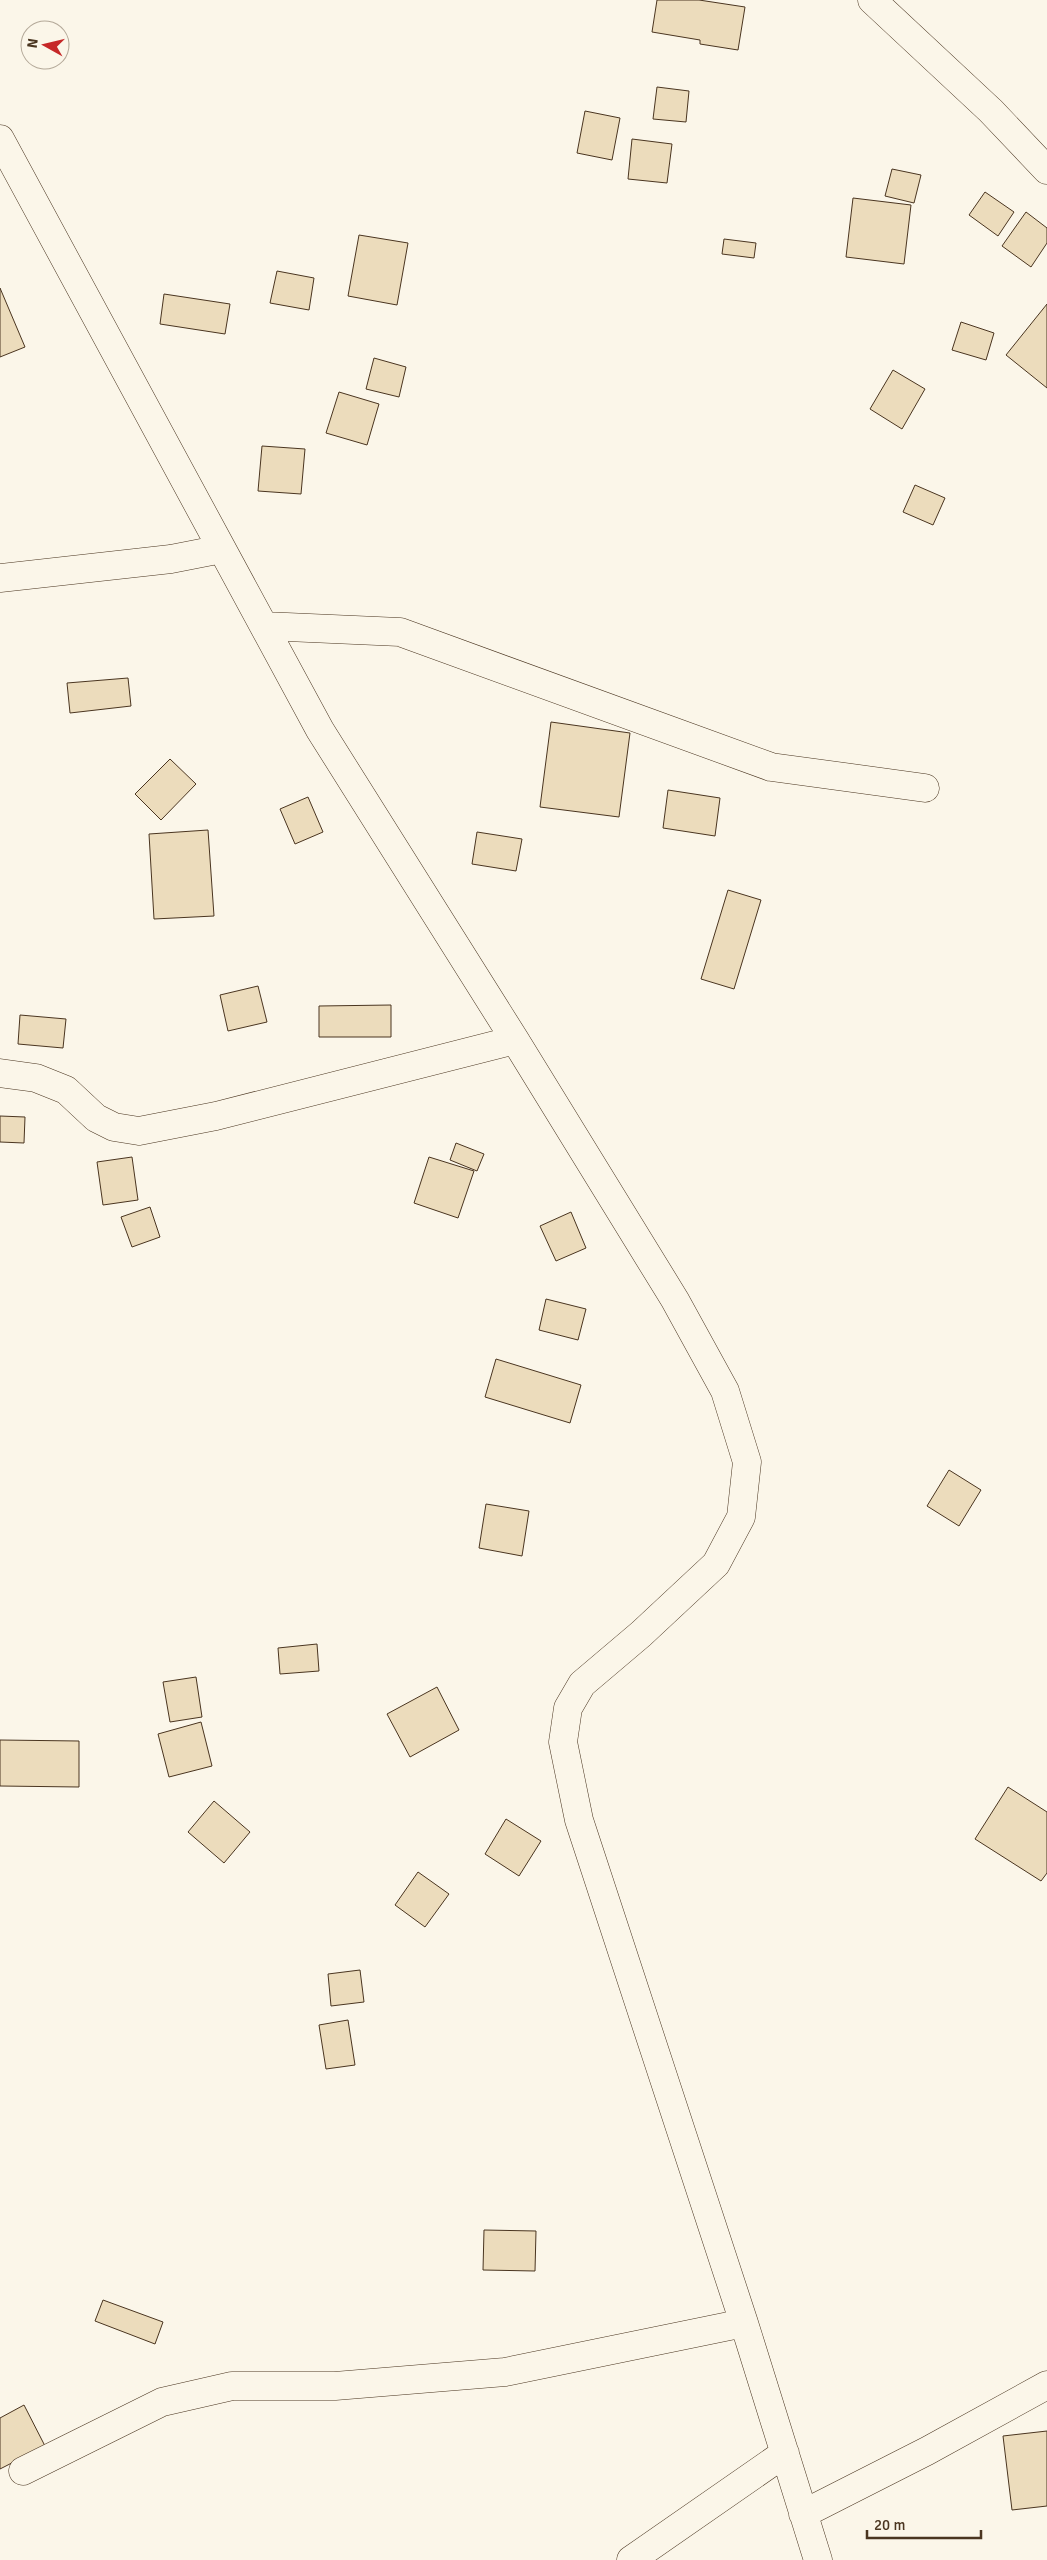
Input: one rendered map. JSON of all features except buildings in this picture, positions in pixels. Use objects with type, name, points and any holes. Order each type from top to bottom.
[{"type":"street","points":[[872,0],[991,111],[1047,170]]},
{"type":"street","points":[[0,139],[320,730],[515,1040],[675,1300],[725,1391],[748,1462],[741,1517],[716,1564],[641,1634],[582,1684],[568,1708],[563,1742],[579,1820],[744,2322],[818,2560]]},
{"type":"street","points":[[0,578],[171,559],[222,549]]},
{"type":"street","points":[[264,626],[400,632],[771,767],[925,788]]},
{"type":"street","points":[[0,1073],[36,1078],[66,1090],[96,1118],[114,1127],[139,1131],[216,1116],[515,1040]]},
{"type":"street","points":[[23,2471],[162,2402],[232,2386],[336,2386],[505,2372],[744,2322]]},
{"type":"street","points":[[804,2514],[927,2452],[1047,2385]]},
{"type":"street","points":[[631,2560],[785,2453]]}]
